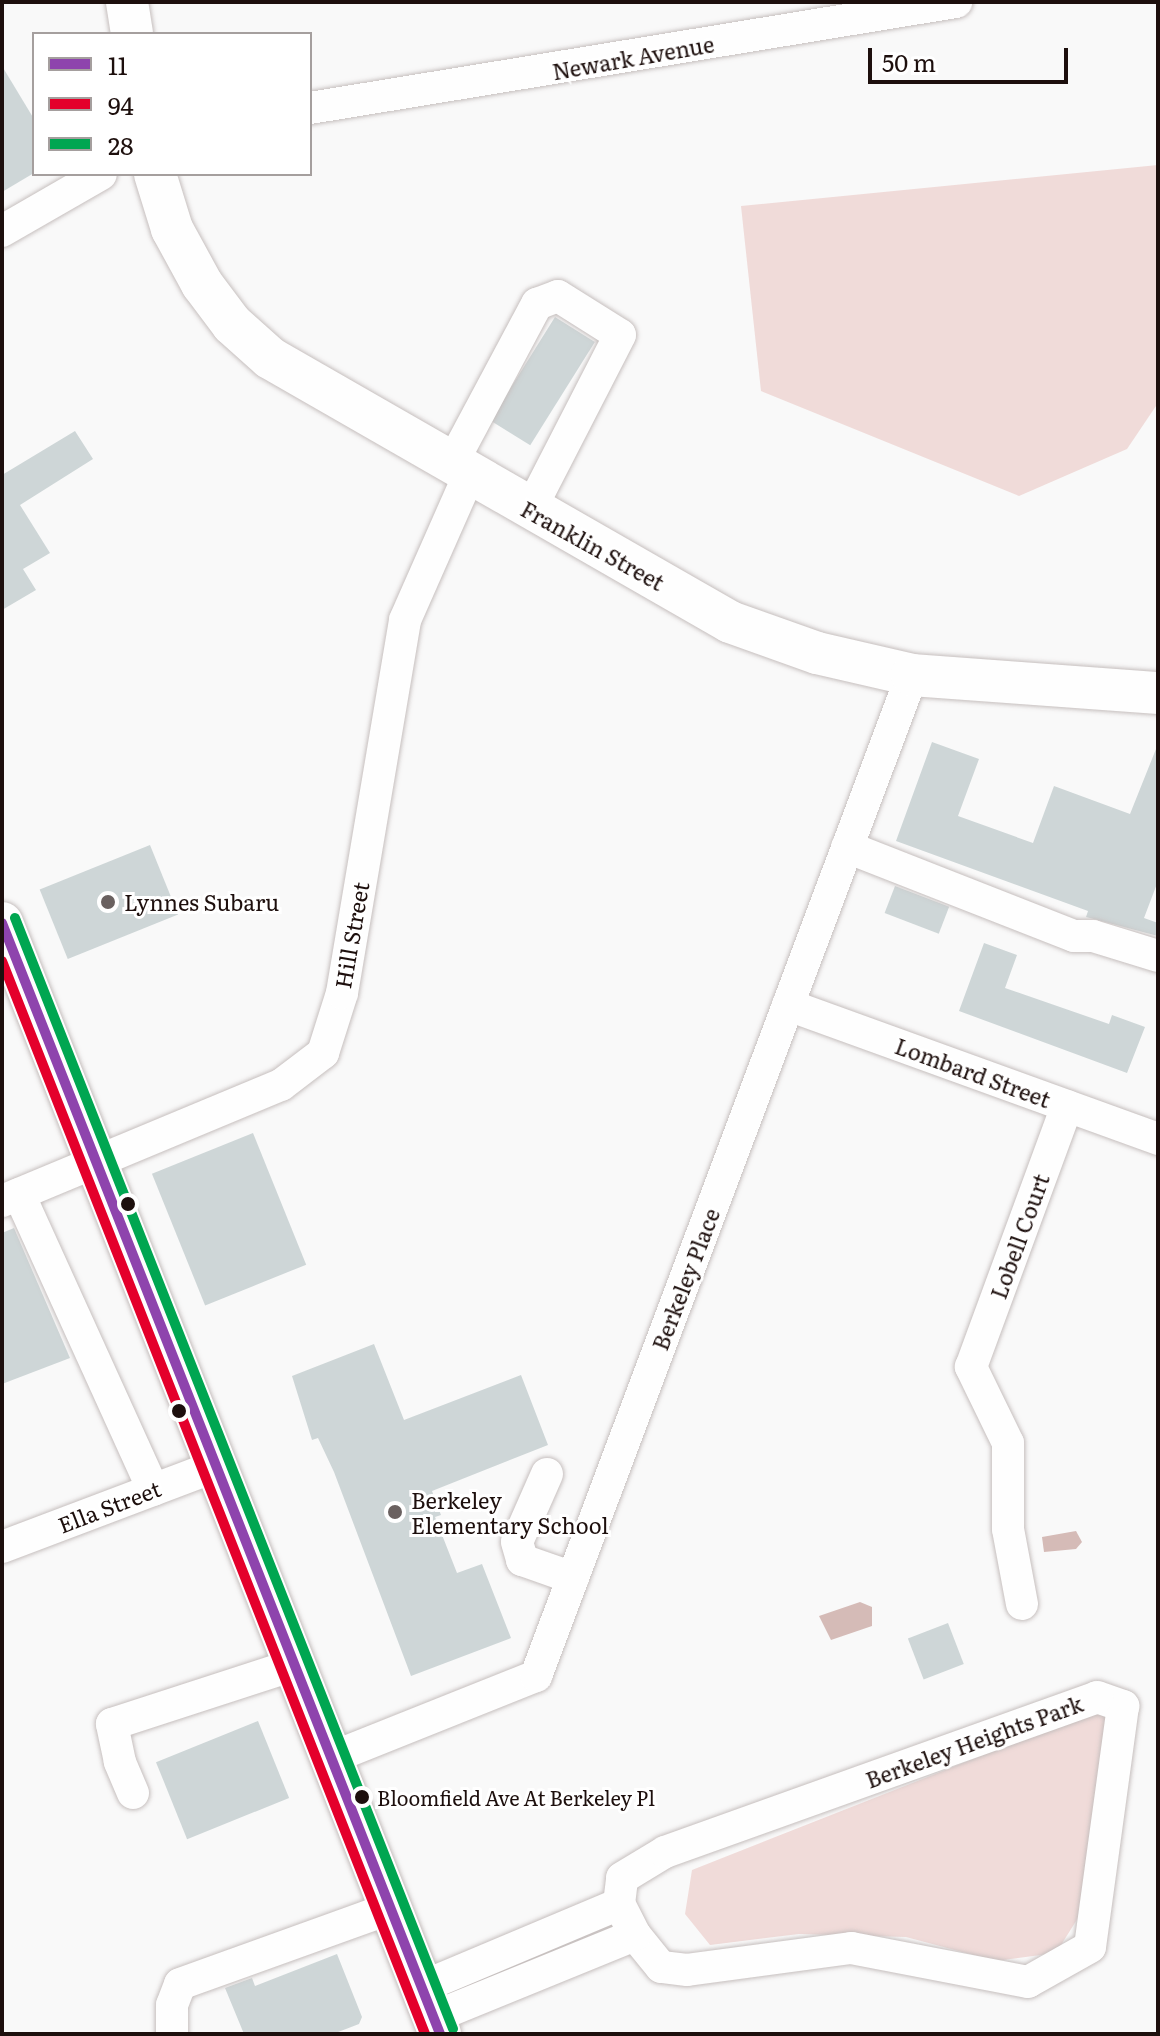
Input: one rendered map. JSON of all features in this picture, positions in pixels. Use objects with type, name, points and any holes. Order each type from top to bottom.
[{"type":"main road","points":[[127,2],[132,32]]},
{"type":"main road","name":"Franklin Street","points":[[156,176],[186,258],[232,324],[293,373],[730,622],[817,653],[912,675],[1158,693]]},
{"type":"main road","points":[[2,923],[435,2021]]},
{"type":"street","name":"Newark Avenue","points":[[312,108],[956,2]]},
{"type":"street","points":[[2,231],[98,176]]},
{"type":"street","name":"Hill Street","points":[[10,1198],[98,1164],[281,1085],[323,1053],[342,993],[405,620],[460,470],[537,304],[558,296],[620,335],[530,510]]},
{"type":"street","name":"Berkeley Place","points":[[331,1758],[536,1676],[912,675]]},
{"type":"street","points":[[847,847],[1074,936],[1093,936],[1158,956]]},
{"type":"street","name":"Lombard Street","points":[[788,1005],[1158,1139]]},
{"type":"street","name":"Lobell Court","points":[[1022,1604],[1007,1517],[1008,1443],[971,1367],[1067,1106]]},
{"type":"street","points":[[10,1198],[153,1490]]},
{"type":"street","name":"Ella Street","points":[[2,1547],[216,1466]]},
{"type":"street","points":[[547,1474],[517,1542],[522,1560],[573,1578]]},
{"type":"street","points":[[133,1793],[112,1724],[294,1665]]},
{"type":"street","name":"Berkeley Heights Park","points":[[1097,1697],[1123,1706],[1090,1947],[1028,1982],[851,1948],[687,1970],[661,1967],[635,1935],[619,1904],[622,1878],[665,1852],[1097,1697]]},
{"type":"street","points":[[435,2021],[619,1904]]},
{"type":"street","points":[[172,2034],[172,2005],[180,1984],[391,1908]]},
{"type":"street","points":[[435,2021],[635,1935]]},
{"type":"shaded area","points":[[1158,165],[1158,403],[1127,449],[1019,496],[761,391],[741,206]]},
{"type":"shaded area","points":[[1076,1531],[1082,1542],[1076,1549],[1044,1552],[1042,1537]]},
{"type":"shaded area","points":[[860,1602],[872,1607],[872,1626],[831,1640],[819,1616]]},
{"type":"shaded area","points":[[1105,1707],[1108,1737],[1088,1902],[1056,1953],[996,1961],[906,1937],[799,1934],[710,1945],[685,1914],[692,1870]]},
{"type":"building","points":[[2,66],[32,116],[32,174],[2,192]]},
{"type":"building","points":[[555,317],[595,342],[530,445],[490,420]]},
{"type":"building","points":[[75,431],[93,459],[20,505],[50,553],[23,569],[36,590],[2,610],[2,475]]},
{"type":"building","points":[[932,742],[979,759],[958,816],[1033,843],[1054,786],[1130,814],[1158,744],[1158,881],[1144,918],[1158,923],[1158,936],[1086,917],[1088,911],[896,841]]},
{"type":"building","name":"Lynnes Subaru","points":[[150,845],[178,915],[68,959],[40,890]]},
{"type":"building","points":[[895,886],[949,907],[939,934],[885,913]]},
{"type":"building","points":[[984,943],[1017,955],[1005,988],[1109,1024],[1112,1015],[1145,1027],[1127,1073],[959,1011]]},
{"type":"building","points":[[253,1133],[306,1265],[205,1305],[152,1174]]},
{"type":"building","points":[[14,1228],[70,1358],[2,1384],[2,1233]]},
{"type":"building","name":"Berkeley Elementary School","points":[[374,1344],[404,1420],[521,1375],[548,1445],[432,1491],[441,1515],[435,1517],[457,1573],[482,1564],[511,1638],[411,1676],[334,1472],[318,1438],[312,1440],[292,1376]]},
{"type":"building","points":[[948,1623],[964,1664],[924,1679],[908,1638]]},
{"type":"building","points":[[258,1721],[289,1798],[187,1839],[156,1762]]},
{"type":"building","points":[[337,1954],[362,2017],[359,2024],[333,2034],[244,2034],[225,1988],[252,1978],[255,1986]]},
{"type":"transit line","name":"28","points":[[15,918],[453,2029]]},
{"type":"transit line","name":"11","points":[[2,923],[440,2034]]},
{"type":"transit line","name":"94","points":[[2,961],[425,2034]]},
{"type":"place","name":"Lynnes Subaru","points":[[108,902]]},
{"type":"place","name":"Berkeley Elementary School","points":[[395,1512]]},
{"type":"place","name":"Bloomfield Ave At Berkeley Pl","points":[[362,1797]]}]
